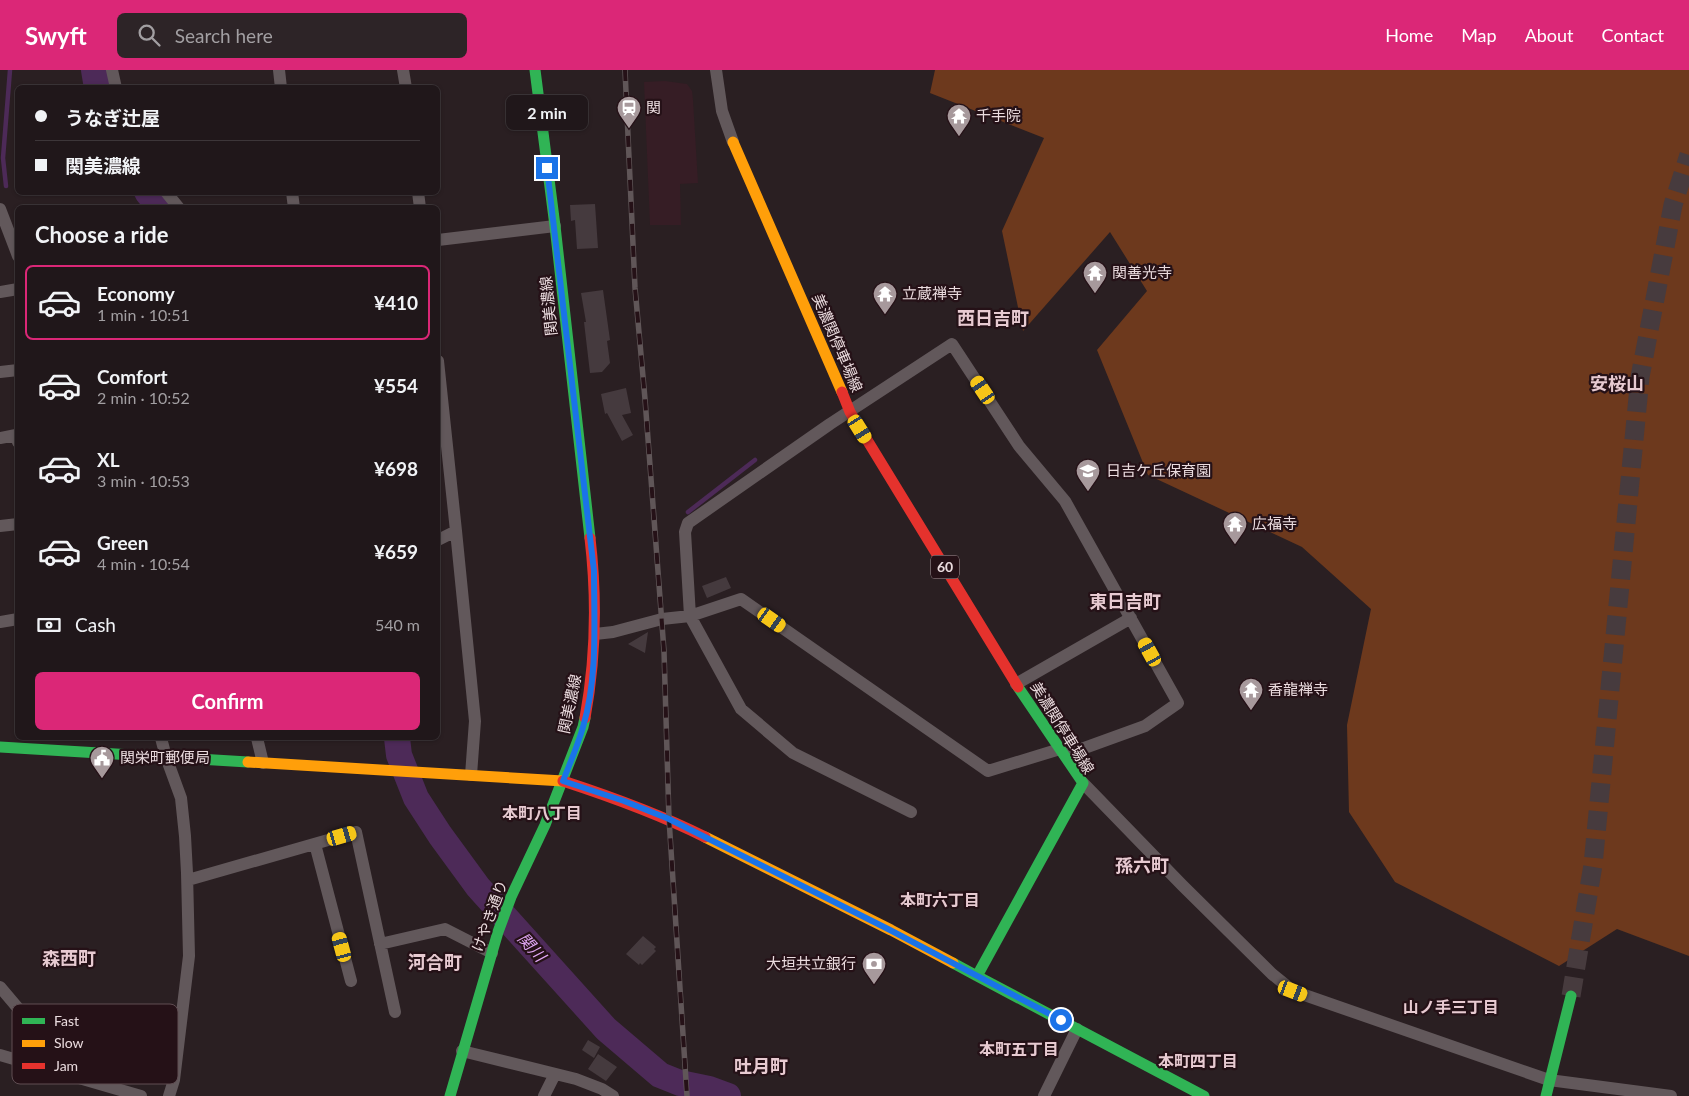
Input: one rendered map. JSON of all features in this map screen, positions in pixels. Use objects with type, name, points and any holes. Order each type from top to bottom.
[{"type":"main road","name":"関美濃線","points":[[535,70],[555,226],[594,571],[595,634],[591,685],[583,727],[563,781]]},
{"type":"main road","name":"美濃関停車場線","points":[[733,142],[850,412],[1016,684],[1083,783],[977,976]]},
{"type":"main road","points":[[0,747],[563,781],[624,801],[669,819],[890,930],[1204,1096]]},
{"type":"main road","name":"けやき通り","points":[[450,1096],[498,932],[511,897],[545,825],[563,781]]},
{"type":"main road","points":[[1546,1096],[1571,996]]},
{"type":"street","points":[[112,70],[115,85]]},
{"type":"street","points":[[279,70],[281,85]]},
{"type":"street","points":[[404,70],[406,85]]},
{"type":"street","points":[[716,70],[722,111],[733,142]]},
{"type":"street","points":[[168,195],[177,205]]},
{"type":"street","points":[[0,209],[15,248]]},
{"type":"street","points":[[440,240],[555,226]]},
{"type":"street","points":[[0,292],[15,290]]},
{"type":"street","points":[[595,634],[613,632],[662,619],[690,616],[741,599],[988,771],[1062,752],[1145,726],[1178,703],[1065,501],[1019,446],[952,344],[830,424],[688,523],[685,532],[690,616],[740,709],[793,753],[910,812]]},
{"type":"street","points":[[0,372],[15,370]]},
{"type":"street","points":[[440,411],[456,532],[475,721],[471,775]]},
{"type":"street","points":[[0,438],[15,435]]},
{"type":"street","points":[[0,526],[15,524]]},
{"type":"street","points":[[440,539],[456,532]]},
{"type":"street","points":[[1016,684],[1131,618]]},
{"type":"street","points":[[0,622],[15,620]]},
{"type":"street","points":[[162,740],[181,798],[188,880],[189,956],[178,1047]]},
{"type":"street","points":[[257,740],[263,763]]},
{"type":"street","points":[[1083,783],[1189,892],[1272,974],[1293,991],[1549,1080],[1671,1096]]},
{"type":"street","points":[[188,880],[356,832],[395,1012]]},
{"type":"street","points":[[315,844],[351,981]]},
{"type":"street","points":[[380,944],[445,929],[492,953]]},
{"type":"street","points":[[0,987],[14,1004]]},
{"type":"street","points":[[1044,1096],[1077,1029]]},
{"type":"street","points":[[462,1051],[576,1079],[602,1089],[613,1096]]},
{"type":"street","points":[[0,1055],[12,1059]]},
{"type":"street","points":[[544,1096],[555,1074]]},
{"type":"street","points":[[99,1084],[141,1096]]},
{"type":"street","points":[[169,1096],[173,1084]]},
{"type":"shaded area","points":[[935,70],[1689,70],[1689,956],[1617,929],[1559,966],[1395,882],[1349,812],[1347,725],[1371,609],[1302,547],[1148,475],[1097,350],[1147,291],[1110,232],[1023,331],[1002,231],[1044,138],[930,93]]},
{"type":"shaded area","points":[[665,81],[687,84],[692,91],[693,100],[698,183],[680,184],[681,225],[650,225],[644,82]]},
{"type":"building","points":[[595,204],[598,248],[577,249],[575,220],[571,221],[570,205]]},
{"type":"building","points":[[603,290],[610,340],[607,341],[610,363],[602,372],[590,373],[584,322],[586,322],[581,293]]},
{"type":"building","points":[[626,388],[631,413],[622,415],[633,435],[622,441],[607,413],[605,414],[601,394]]},
{"type":"building","points":[[726,577],[731,588],[707,598],[702,586]]},
{"type":"building","points":[[648,632],[645,653],[628,644]]},
{"type":"building","points":[[643,936],[656,947],[654,949],[656,951],[642,965],[640,963],[639,965],[626,954]]},
{"type":"building","points":[[588,1040],[600,1047],[594,1058],[582,1050]]},
{"type":"building","points":[[598,1054],[617,1067],[606,1081],[588,1069]]},
{"type":"waterway","points":[[6,186],[3,158],[10,70]]},
{"type":"waterway","name":"関川","points":[[94,70],[96,85]]},
{"type":"waterway","name":"関川","points":[[149,195],[158,205]]},
{"type":"waterway","points":[[688,512],[755,460]]},
{"type":"waterway","name":"関川","points":[[397,740],[399,755],[416,798],[440,835],[478,887],[606,1029],[660,1075],[680,1083],[709,1089],[728,1096]]},
{"type":"tunnel","points":[[1571,996],[1593,865],[1640,377],[1673,205],[1689,155]]},
{"type":"railway","points":[[625,70],[635,288],[664,651],[669,819],[687,1096]]},
{"type":"traffic: fast","points":[[535,70],[555,226],[590,538]]},
{"type":"traffic: fast","points":[[953,963],[977,976],[1083,783],[1018,687]]},
{"type":"traffic: fast","points":[[450,1096],[498,932],[511,897],[545,825],[585,718]]},
{"type":"traffic: fast","points":[[0,747],[248,762]]},
{"type":"traffic: fast","points":[[977,976],[1204,1096]]},
{"type":"traffic: fast","points":[[1546,1096],[1571,996]]},
{"type":"traffic: slow","points":[[733,142],[842,392]]},
{"type":"traffic: slow","points":[[248,762],[563,781]]},
{"type":"traffic: slow","points":[[705,837],[953,963]]},
{"type":"traffic: jam","points":[[842,392],[850,412],[1018,687]]},
{"type":"traffic: jam","points":[[585,718],[589,696],[594,628],[594,583],[590,538]]},
{"type":"traffic: jam","points":[[563,781],[635,806],[705,837]]},
{"type":"place","name":"関","points":[[629,129]]},
{"type":"place","name":"千手院","points":[[959,137]]},
{"type":"place","name":"関善光寺","points":[[1095,294]]},
{"type":"place","name":"立蔵禅寺","points":[[885,315]]},
{"type":"place","name":"日吉ケ丘保育園","points":[[1088,492]]},
{"type":"place","name":"広福寺","points":[[1235,545]]},
{"type":"place","name":"香龍禅寺","points":[[1251,711]]},
{"type":"place","name":"関栄町郵便局","points":[[102,779]]},
{"type":"place","name":"大垣共立銀行","points":[[874,985]]},
{"type":"district","name":"西日吉町","points":[[993,319]]},
{"type":"district","name":"安桜山","points":[[1617,384]]},
{"type":"district","name":"東日吉町","points":[[1125,602]]},
{"type":"district","name":"本町八丁目","points":[[542,813]]},
{"type":"district","name":"孫六町","points":[[1142,866]]},
{"type":"district","name":"本町六丁目","points":[[940,900]]},
{"type":"district","name":"森西町","points":[[69,959]]},
{"type":"district","name":"河合町","points":[[435,963]]},
{"type":"district","name":"山ノ手三丁目","points":[[1451,1007]]},
{"type":"district","name":"本町五丁目","points":[[1019,1049]]},
{"type":"district","name":"本町四丁目","points":[[1198,1061]]},
{"type":"district","name":"吐月町","points":[[761,1067]]},
{"type":"route","points":[[547,168],[594,571],[595,634],[591,685],[583,727],[563,781],[624,801],[669,819],[890,930],[1061,1020]]}]
